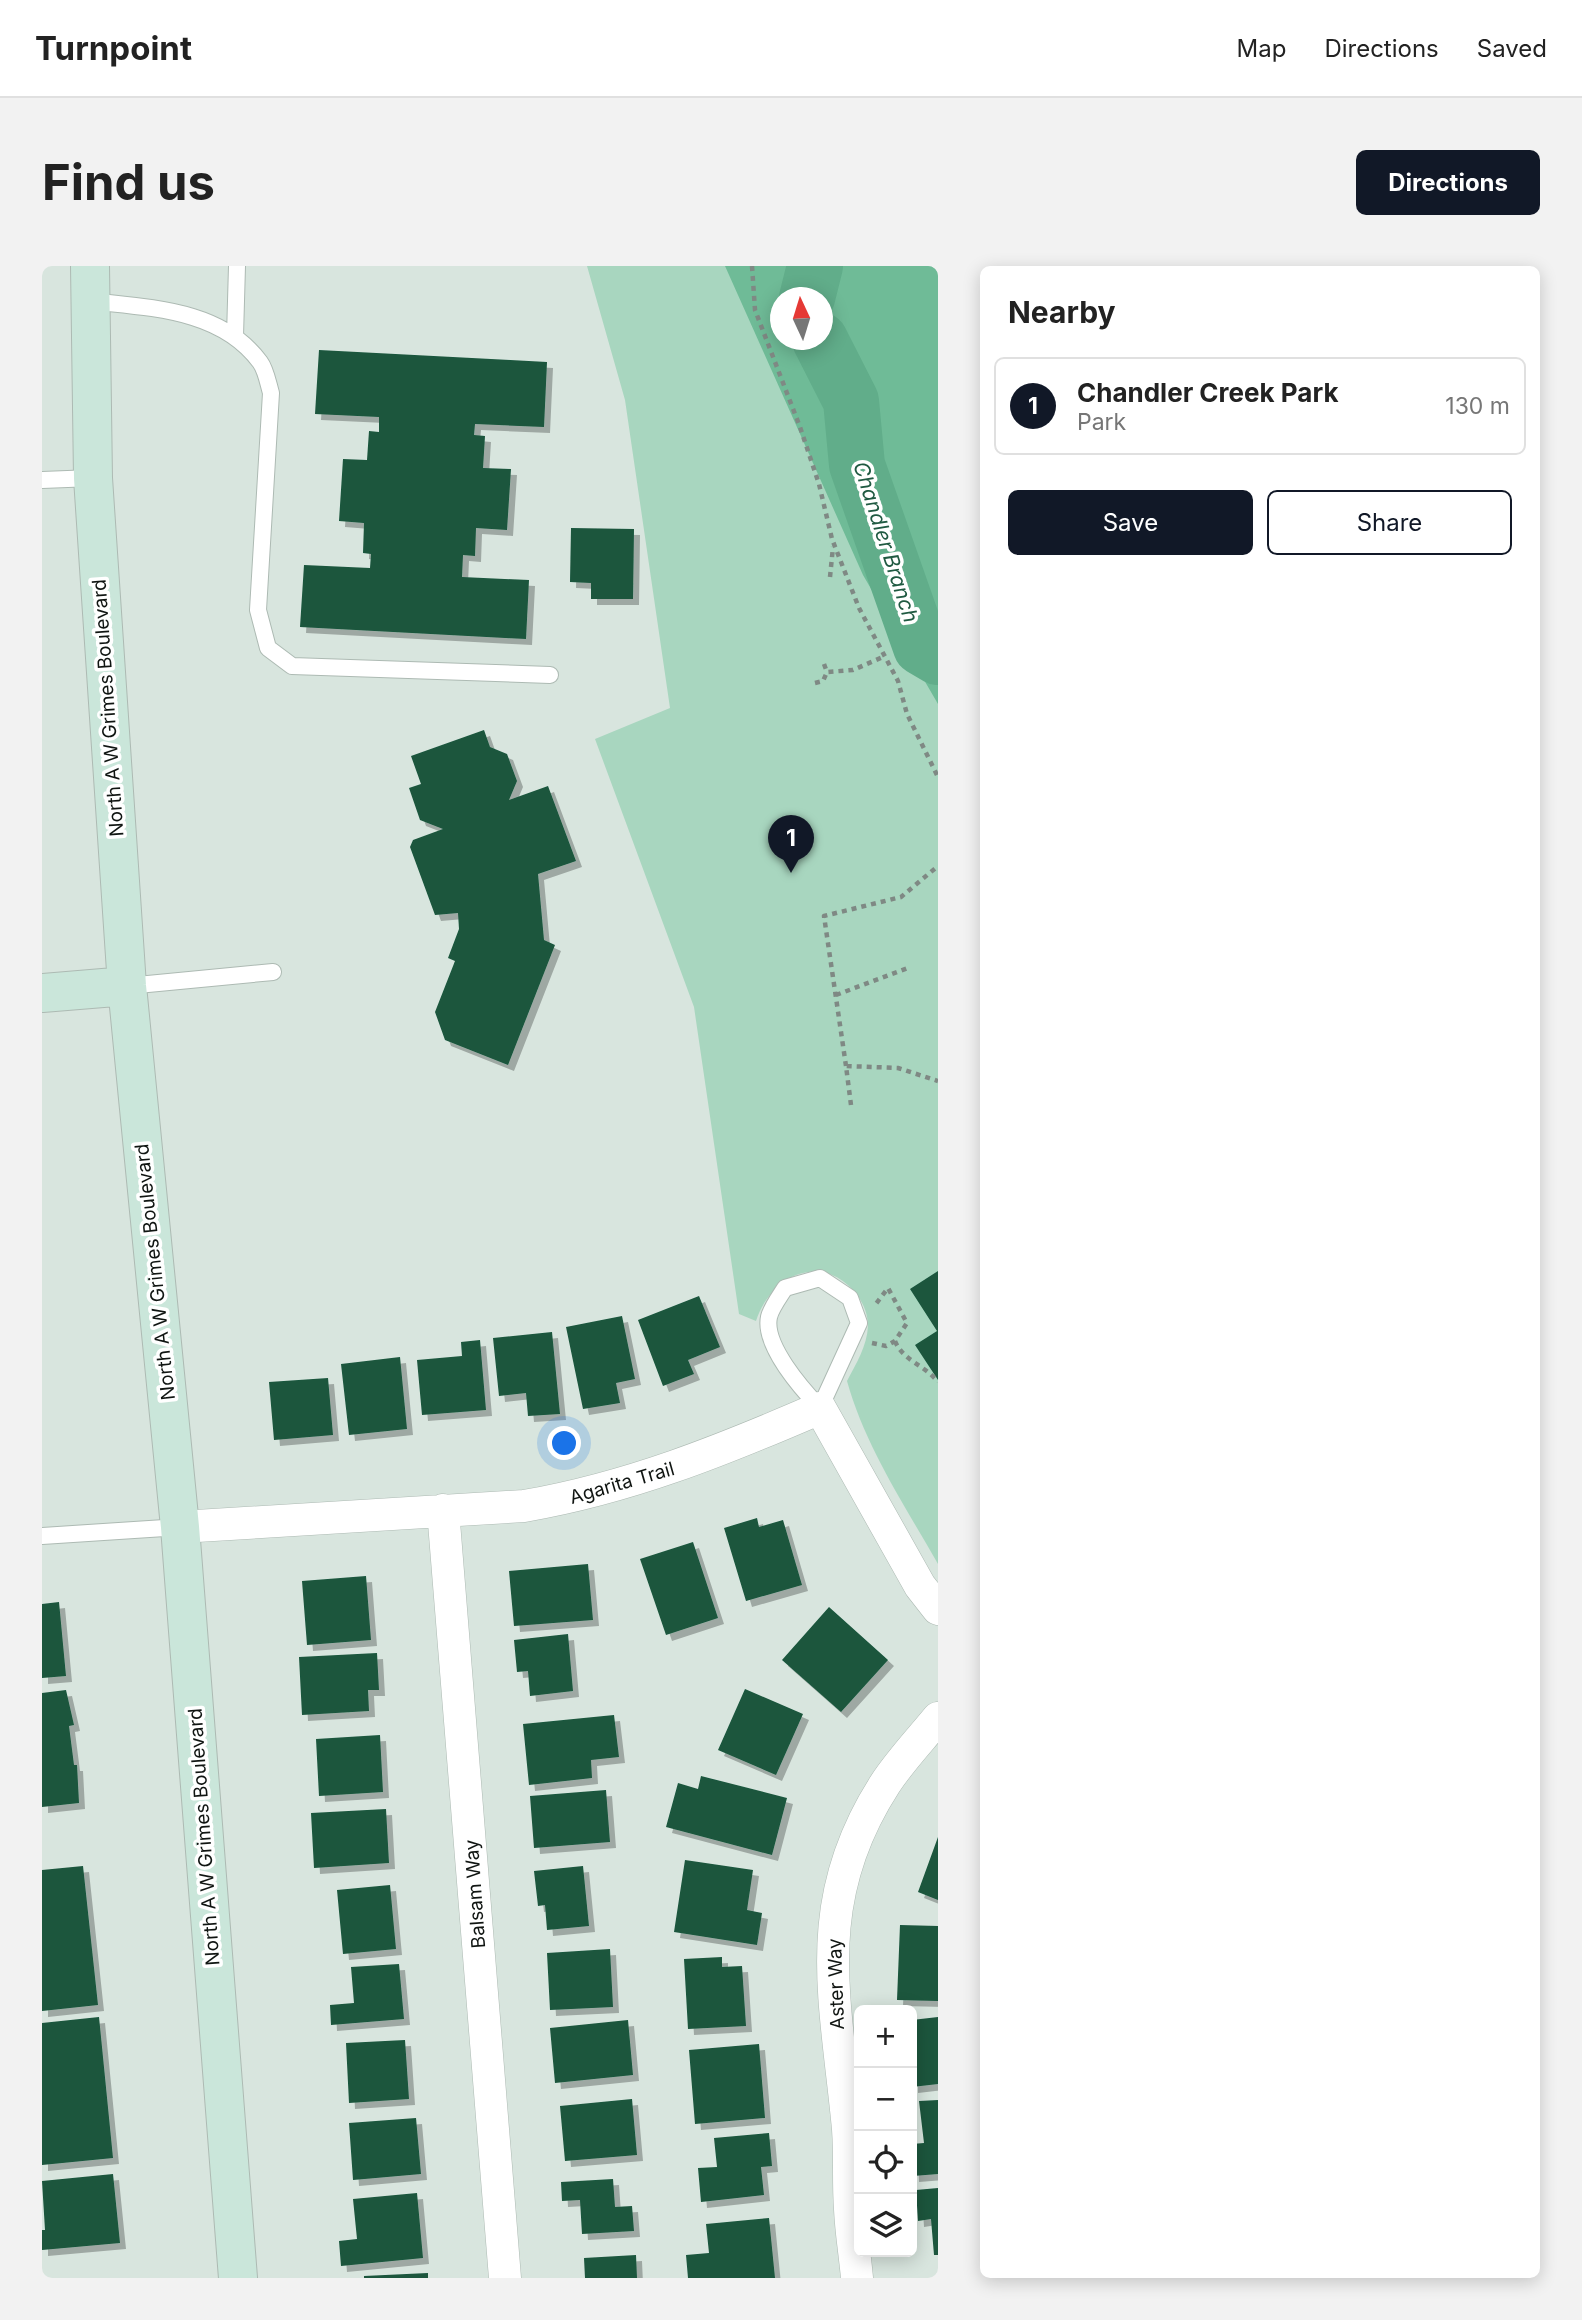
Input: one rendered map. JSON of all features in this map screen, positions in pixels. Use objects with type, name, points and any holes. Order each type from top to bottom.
[{"type":"main road","name":"North A W Grimes Boulevard","points":[[90,284],[93,478],[127,986],[180,1527],[238,2278]]},
{"type":"main road","points":[[42,993],[127,986]]},
{"type":"street","name":"Agarita Trail","points":[[180,1527],[524,1506],[578,1497],[680,1467],[820,1408]]},
{"type":"street","points":[[820,1408],[920,1586],[938,1609]]},
{"type":"street","name":"Balsam Way","points":[[443,1510],[505,2278]]},
{"type":"street","name":"Aster Way","points":[[857,2278],[850,2211],[848,2132],[832,1987],[836,1907],[850,1854],[872,1805],[886,1782],[938,1718]]},
{"type":"lane","points":[[235,336],[237,266]]},
{"type":"lane","points":[[90,284],[179,311],[235,336],[262,364],[271,393],[258,610],[268,648],[292,666],[550,675]]},
{"type":"lane","points":[[42,480],[93,478]]},
{"type":"lane","points":[[127,986],[273,972]]},
{"type":"lane","points":[[820,1278],[850,1298],[859,1323],[820,1408],[801,1387],[774,1347],[768,1318],[785,1288],[820,1278]]},
{"type":"lane","points":[[42,1536],[180,1527]]},
{"type":"path","points":[[751,266],[755,310],[800,427],[834,543],[859,608],[898,681],[907,714],[938,777]]},
{"type":"path","points":[[830,577],[834,543]]},
{"type":"path","points":[[827,672],[853,670],[885,656]]},
{"type":"path","points":[[815,683],[824,681],[827,672],[824,664]]},
{"type":"path","points":[[851,1105],[824,916],[901,897],[938,866]]},
{"type":"path","points":[[836,995],[908,968]]},
{"type":"path","points":[[846,1066],[898,1068],[938,1081]]},
{"type":"path","points":[[871,1311],[888,1288],[907,1323],[895,1341],[887,1346],[872,1343]]},
{"type":"path","points":[[895,1341],[900,1353],[924,1368],[938,1382]]},
{"type":"green space","points":[[587,266],[938,266],[938,1564],[875,1452],[847,1381],[866,1341],[868,1326],[864,1307],[858,1296],[845,1282],[830,1274],[815,1271],[786,1280],[764,1304],[756,1321],[739,1314],[694,1007],[595,739],[670,708],[625,400]]},
{"type":"green space","points":[[725,266],[938,266],[938,704],[863,575]]},
{"type":"building","points":[[319,350],[547,362],[544,427],[475,424],[474,435],[485,436],[483,468],[511,469],[507,530],[476,528],[475,556],[463,555],[462,577],[529,580],[526,639],[300,627],[304,565],[370,568],[371,554],[363,553],[364,523],[339,521],[343,459],[367,460],[369,431],[379,432],[379,417],[315,414]]},
{"type":"building","points":[[571,528],[634,529],[633,599],[591,599],[591,583],[570,582]]},
{"type":"building","points":[[484,730],[490,747],[507,754],[517,781],[509,800],[548,786],[576,861],[538,874],[544,940],[555,945],[508,1065],[445,1040],[435,1012],[455,961],[448,958],[459,929],[458,913],[435,915],[410,847],[413,840],[443,829],[420,820],[409,788],[421,784],[411,756]]},
{"type":"building","points":[[938,1271],[938,1380],[915,1345],[937,1331],[910,1289]]},
{"type":"building","points":[[699,1296],[720,1347],[688,1360],[694,1374],[663,1386],[638,1320]]},
{"type":"building","points":[[622,1316],[635,1379],[616,1383],[620,1403],[583,1409],[566,1327]]},
{"type":"building","points":[[552,1332],[560,1414],[528,1416],[526,1393],[499,1396],[493,1338]]},
{"type":"building","points":[[480,1340],[486,1410],[422,1415],[417,1360],[462,1356],[461,1342]]},
{"type":"building","points":[[400,1357],[407,1429],[349,1435],[341,1364]]},
{"type":"building","points":[[328,1378],[333,1435],[274,1440],[269,1382]]},
{"type":"building","points":[[757,1518],[759,1527],[783,1520],[802,1585],[746,1601],[724,1528]]},
{"type":"building","points":[[693,1542],[718,1618],[666,1635],[640,1559]]},
{"type":"building","points":[[588,1564],[593,1620],[514,1626],[509,1571]]},
{"type":"building","points":[[366,1576],[371,1640],[307,1645],[302,1581]]},
{"type":"building","points":[[59,1602],[66,1676],[42,1678],[42,1604]]},
{"type":"building","points":[[829,1607],[888,1660],[841,1712],[782,1660]]},
{"type":"building","points":[[568,1634],[573,1691],[530,1696],[528,1671],[517,1672],[514,1640]]},
{"type":"building","points":[[377,1653],[379,1690],[368,1690],[369,1711],[302,1715],[299,1657]]},
{"type":"building","points":[[745,1689],[803,1714],[776,1775],[718,1750]]},
{"type":"building","points":[[66,1690],[74,1725],[69,1726],[74,1765],[77,1765],[79,1803],[42,1807],[42,1693]]},
{"type":"building","points":[[614,1715],[619,1757],[591,1760],[592,1778],[529,1785],[523,1724]]},
{"type":"building","points":[[380,1735],[383,1792],[319,1796],[316,1739]]},
{"type":"building","points":[[701,1776],[787,1798],[772,1855],[666,1827],[678,1783],[698,1789]]},
{"type":"building","points":[[606,1790],[610,1842],[534,1848],[530,1796]]},
{"type":"building","points":[[386,1809],[389,1863],[314,1868],[311,1813]]},
{"type":"building","points":[[938,1837],[938,1900],[918,1892]]},
{"type":"building","points":[[685,1860],[753,1870],[747,1910],[762,1913],[757,1945],[674,1932]]},
{"type":"building","points":[[83,1866],[98,2005],[42,2011],[42,1870]]},
{"type":"building","points":[[583,1866],[589,1926],[547,1930],[545,1905],[538,1906],[534,1871]]},
{"type":"building","points":[[390,1885],[396,1949],[343,1954],[337,1890]]},
{"type":"building","points":[[900,1925],[938,1926],[938,2001],[897,2000]]},
{"type":"building","points":[[610,1949],[613,2007],[550,2010],[547,1953]]},
{"type":"building","points":[[722,1957],[722,1967],[742,1966],[746,2026],[688,2029],[684,1959]]},
{"type":"building","points":[[399,1964],[404,2019],[331,2025],[330,2005],[354,2003],[351,1967]]},
{"type":"building","points":[[99,2017],[113,2158],[42,2165],[42,2023]]},
{"type":"building","points":[[938,2017],[938,2084],[917,2086],[917,2019]]},
{"type":"building","points":[[628,2020],[633,2075],[555,2083],[550,2028]]},
{"type":"building","points":[[405,2040],[409,2099],[349,2103],[346,2043]]},
{"type":"building","points":[[759,2044],[765,2118],[695,2124],[689,2050]]},
{"type":"building","points":[[632,2099],[637,2155],[565,2161],[560,2106]]},
{"type":"building","points":[[938,2100],[938,2174],[917,2176],[917,2144],[924,2143],[919,2101]]},
{"type":"building","points":[[416,2118],[421,2174],[353,2180],[349,2123]]},
{"type":"building","points":[[769,2133],[772,2166],[761,2167],[764,2195],[701,2202],[698,2168],[717,2167],[714,2138]]},
{"type":"building","points":[[113,2174],[120,2243],[42,2250],[42,2230],[45,2230],[42,2181]]},
{"type":"building","points":[[613,2179],[615,2207],[632,2206],[634,2231],[582,2234],[580,2200],[562,2201],[561,2182]]},
{"type":"building","points":[[938,2188],[938,2255],[934,2255],[931,2219],[918,2221],[917,2190]]},
{"type":"building","points":[[417,2193],[423,2258],[341,2266],[339,2241],[357,2239],[353,2199]]},
{"type":"building","points":[[769,2218],[775,2278],[688,2278],[686,2255],[709,2253],[706,2224]]},
{"type":"building","points":[[636,2255],[637,2278],[585,2278],[584,2258]]},
{"type":"building","points":[[428,2273],[428,2278],[364,2278],[364,2276]]},
{"type":"waterway","name":"Chandler Branch","points":[[810,287],[815,266]]},
{"type":"waterway","name":"Chandler Branch","points":[[825,350],[851,401],[857,465],[921,647],[938,657]]},
{"type":"place","name":"Chandler Creek Park","points":[[791,873]]}]
